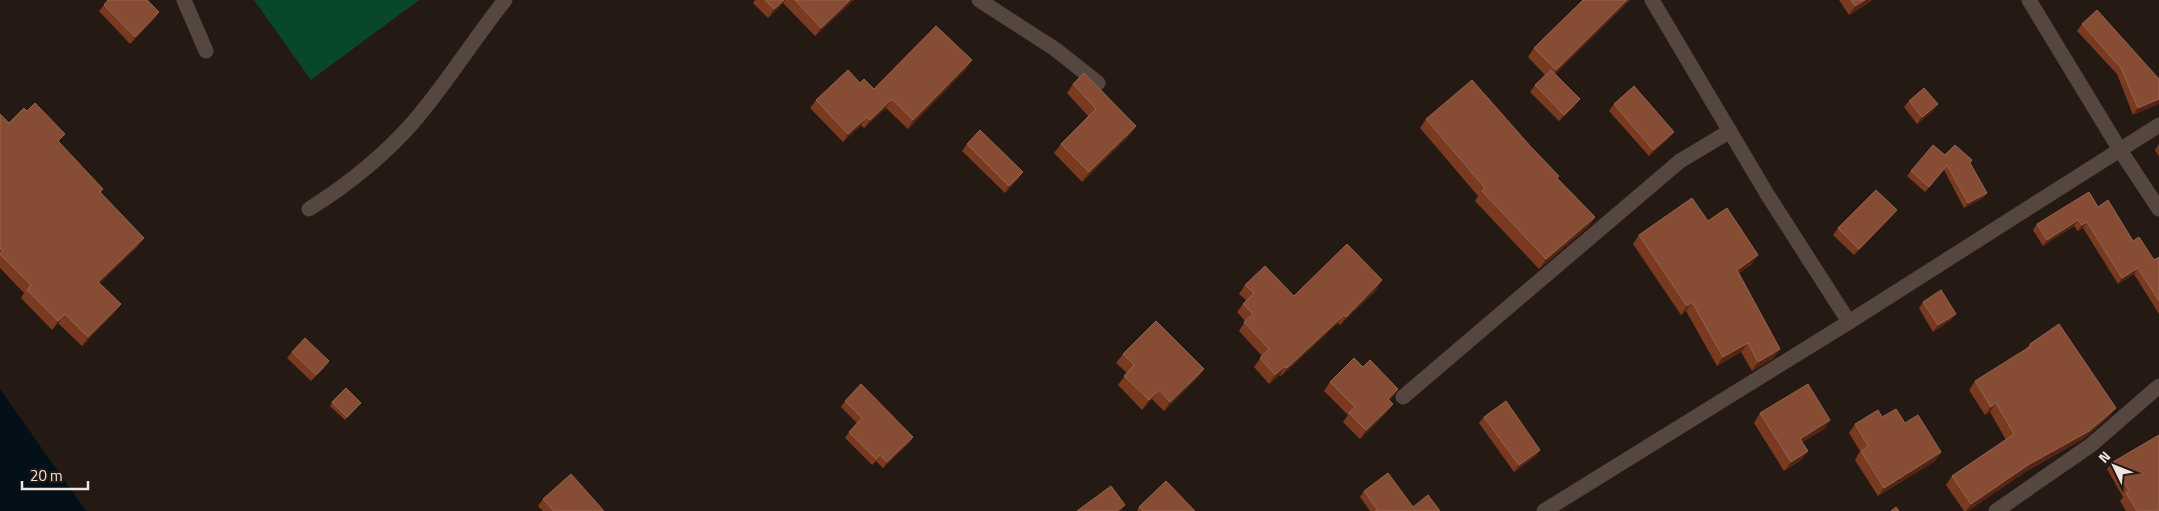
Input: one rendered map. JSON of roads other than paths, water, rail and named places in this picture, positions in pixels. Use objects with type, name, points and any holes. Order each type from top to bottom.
[{"type":"street","points":[[184,0],[206,51]]},
{"type":"street","points":[[309,209],[371,164],[399,137],[442,86],[505,0]]},
{"type":"street","points":[[978,0],[1055,49],[1098,83]]},
{"type":"street","points":[[1652,0],[1767,194],[1849,322]]},
{"type":"street","points":[[2029,0],[2120,150],[2159,209]]},
{"type":"street","points":[[1544,511],[1849,322],[2159,126]]},
{"type":"street","points":[[1403,397],[1680,161],[1730,131]]},
{"type":"street","points":[[1996,511],[2092,445],[2159,386]]}]
